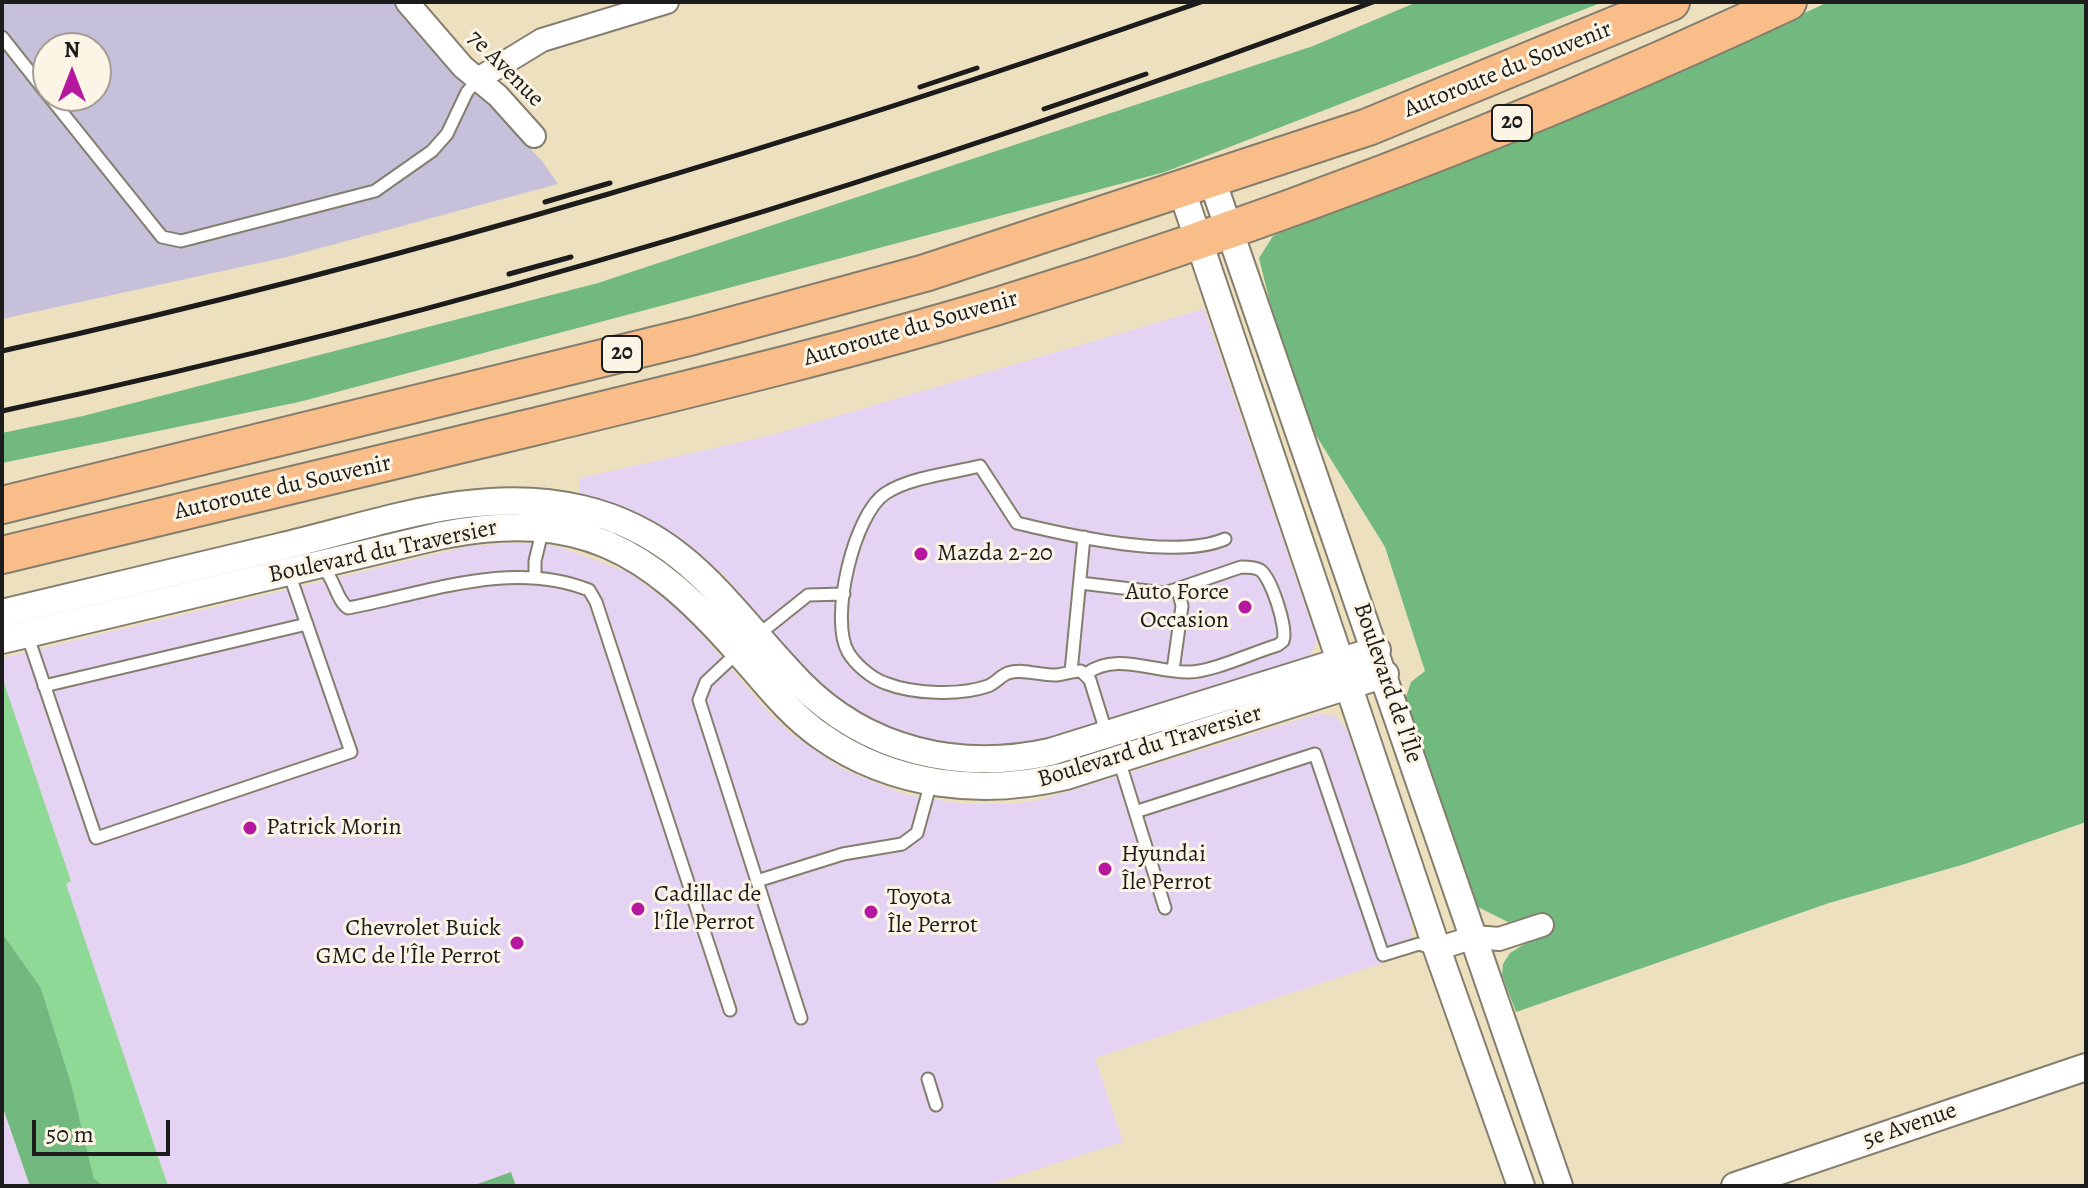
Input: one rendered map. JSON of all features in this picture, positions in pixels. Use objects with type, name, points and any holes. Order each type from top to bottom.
[{"type":"highway","name":"Autoroute du Souvenir","points":[[2,505],[764,318],[964,262],[1197,186],[1410,111],[1671,2]]},
{"type":"highway","name":"Autoroute du Souvenir","points":[[2,555],[822,355],[994,307],[1214,234],[1482,135],[1788,2]]},
{"type":"street","name":"7e Avenue","points":[[407,2],[534,136]]},
{"type":"street","points":[[478,79],[542,40],[667,2]]},
{"type":"street","name":"Boulevard de l'Île","points":[[1197,186],[1381,662],[1559,1186]]},
{"type":"street","name":"Boulevard de l'Île","points":[[1214,234],[1345,674],[1521,1186]]},
{"type":"street","name":"Boulevard du Traversier","points":[[14,637],[486,501],[535,501],[584,509],[648,533],[686,559],[748,643],[793,712],[821,736],[865,761],[931,782],[961,786],[1017,786],[1066,776],[1119,760],[1381,662]]},
{"type":"street","name":"Boulevard du Traversier","points":[[316,551],[467,530],[543,528],[608,544],[650,566],[839,716],[880,739],[951,759],[1002,761],[1345,674]]},
{"type":"street","name":"Boulevard du Traversier","points":[[2,613],[285,559]]},
{"type":"street","points":[[1437,949],[1474,937],[1499,939],[1542,925]]},
{"type":"street","name":"5e Avenue","points":[[1735,1186],[2086,1067]]},
{"type":"lane","points":[[2,37],[32,75]]},
{"type":"lane","points":[[62,112],[162,237],[181,241],[375,191],[432,151],[447,134],[467,92],[478,79]]},
{"type":"lane","points":[[1080,583],[1165,593],[1241,567],[1261,570],[1284,623],[1285,635],[1278,645],[1191,673],[1103,663],[1086,674],[1009,673],[986,687],[947,691],[888,684],[867,672],[848,652],[841,626],[844,594],[861,526],[876,501],[899,487],[980,466],[1012,520],[1084,537],[1190,548],[1225,539]]},
{"type":"lane","points":[[535,577],[535,561],[543,528]]},
{"type":"lane","points":[[1071,672],[1084,537]]},
{"type":"lane","points":[[316,551],[332,576],[341,602],[348,608],[470,582],[535,577],[559,580],[593,594],[730,1010]]},
{"type":"lane","points":[[14,637],[44,686],[96,838],[351,752],[285,559]]},
{"type":"lane","points":[[1173,670],[1182,606],[1178,589]]},
{"type":"lane","points":[[801,1018],[699,700],[706,682],[748,643],[808,595],[844,594]]},
{"type":"lane","points":[[44,686],[307,624]]},
{"type":"lane","points":[[1086,674],[1108,736]]},
{"type":"lane","points":[[1135,812],[1315,754],[1383,955],[1419,944],[1437,949]]},
{"type":"lane","points":[[1119,760],[1165,908]]},
{"type":"lane","points":[[757,881],[843,854],[902,844],[917,833],[931,782]]},
{"type":"lane","points":[[928,1079],[936,1105]]},
{"type":"shaded area","points":[[2,2],[393,2],[542,161],[558,184],[287,257],[2,319]]},
{"type":"shaded area","points":[[1204,309],[1317,640],[1314,649],[1304,660],[1038,744],[995,749],[938,744],[890,730],[869,719],[847,706],[809,674],[726,577],[689,544],[631,511],[579,494],[580,478],[772,435]]},
{"type":"shaded area","points":[[522,543],[560,547],[630,573],[684,614],[772,716],[794,736],[841,768],[903,794],[964,804],[1012,804],[1040,800],[1318,714],[1335,715],[1347,730],[1412,922],[1412,942],[1402,955],[1392,960],[1095,1058],[1123,1142],[985,1186],[516,1186],[511,1172],[472,1186],[168,1186],[65,883],[71,881],[2,677],[2,658],[470,546]]},
{"type":"shaded area","points":[[2,1105],[30,1186],[2,1186]]},
{"type":"green space","points":[[1417,2],[1603,2],[1165,172],[299,402],[2,463],[2,433],[83,416],[598,283],[1313,46]]},
{"type":"green space","points":[[1828,2],[2086,2],[2086,822],[1965,864],[1829,903],[1516,1012],[1502,975],[1503,964],[1510,953],[1531,940],[1540,915],[1508,922],[1478,907],[1405,700],[1411,682],[1425,671],[1385,547],[1314,432],[1271,307],[1259,258],[1273,236],[1294,226],[1756,36]]},
{"type":"green space","points":[[2,677],[71,881],[66,884],[168,1186],[104,1186],[94,1180],[71,1083],[41,988],[2,933]]},
{"type":"green space","points":[[2,933],[41,988],[71,1083],[94,1179],[104,1186],[30,1186],[2,1105]]},
{"type":"green space","points":[[511,1172],[516,1186],[472,1186]]},
{"type":"railway","points":[[2,351],[307,278],[607,194],[756,150],[1201,2]]},
{"type":"railway","points":[[2,411],[350,329],[695,232],[1036,123],[1373,2]]},
{"type":"railway","points":[[920,87],[977,68]]},
{"type":"railway","points":[[1044,109],[1146,74]]},
{"type":"railway","points":[[545,202],[610,183]]},
{"type":"railway","points":[[509,274],[571,257]]},
{"type":"place","name":"Mazda 2-20","points":[[921,554]]},
{"type":"place","name":"Auto Force Occasion","points":[[1245,607]]},
{"type":"place","name":"Patrick Morin","points":[[250,828]]},
{"type":"place","name":"Hyundai Île Perrot","points":[[1105,869]]},
{"type":"place","name":"Cadillac de l'Île Perrot","points":[[638,909]]},
{"type":"place","name":"Toyota Île Perrot","points":[[871,912]]},
{"type":"place","name":"Chevrolet Buick GMC de l'Île Perrot","points":[[517,943]]}]
